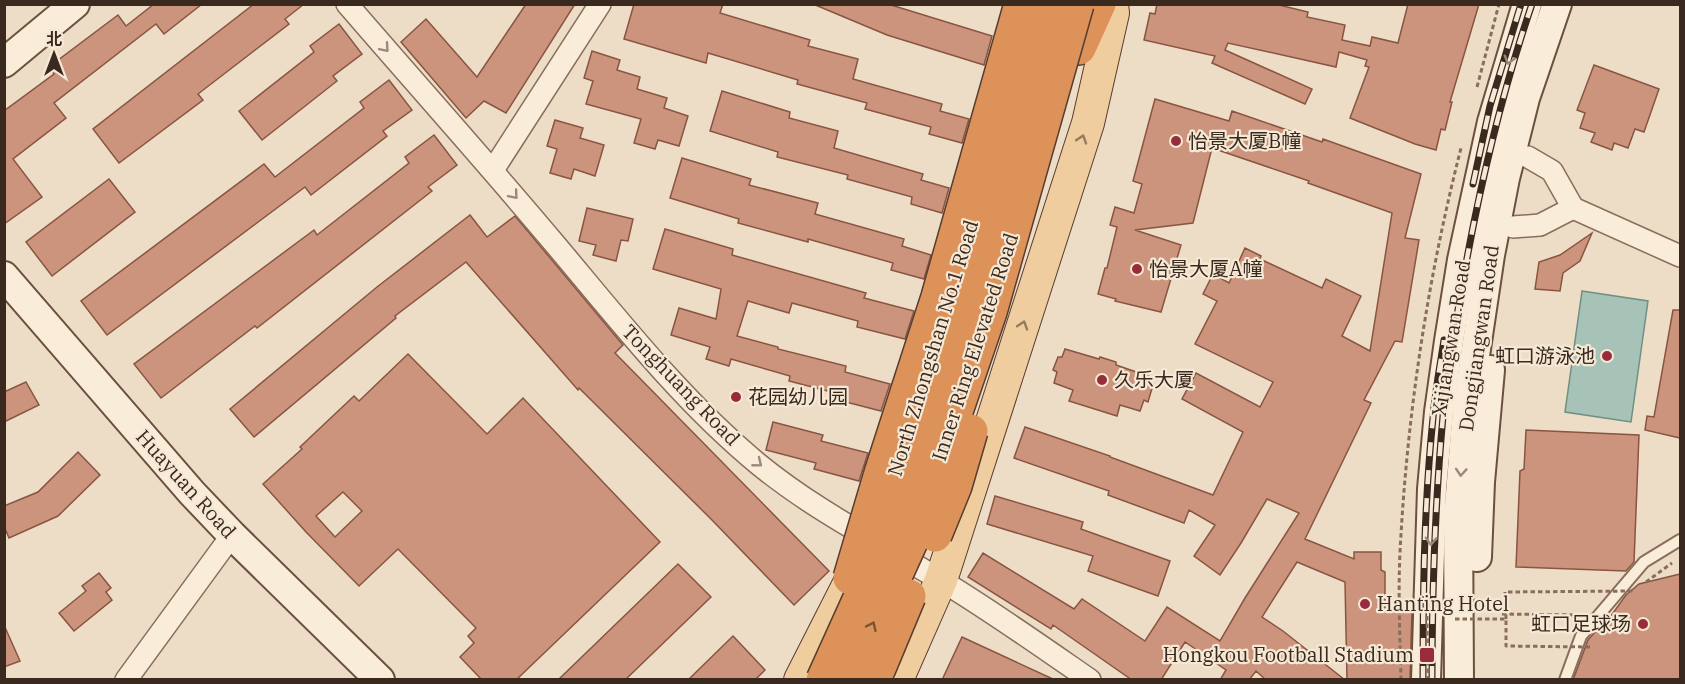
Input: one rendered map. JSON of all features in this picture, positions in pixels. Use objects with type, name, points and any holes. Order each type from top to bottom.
[{"type":"highway","points":[[821,680],[882,470],[938,297],[1021,4]]},
{"type":"highway","name":"Inner Ring Elevated Road","points":[[821,680],[890,532],[939,381],[1053,4]]},
{"type":"highway","name":"Inner Ring Elevated Road","points":[[848,680],[913,537],[990,312],[1077,4]]},
{"type":"highway","points":[[873,680],[955,486],[1079,48],[1099,4]]},
{"type":"main road","points":[[4,63],[75,4]]},
{"type":"main road","name":"North Zhongshan No.1 Road","points":[[800,680],[872,540],[902,453],[1036,4]]},
{"type":"main road","points":[[897,680],[941,580],[1088,123],[1113,13],[1112,4]]},
{"type":"main road","name":"Xijiangwan Road","points":[[1427,680],[1432,489],[1438,412],[1462,260],[1489,132],[1527,4]]},
{"type":"main road","name":"Dongjiangwan Road","points":[[1459,680],[1458,518],[1468,400],[1490,255],[1505,178],[1525,98],[1557,4]]},
{"type":"main road","name":"Dongjiangwan Road","points":[[1478,680],[1476,600],[1480,482],[1492,348],[1528,157],[1550,77],[1574,4]]},
{"type":"main road","name":"Huayuan Road","points":[[4,276],[192,493],[380,680]]},
{"type":"street","name":"Tonghuang Road","points":[[347,4],[493,170],[610,310],[702,413],[758,464],[872,540],[941,580],[1090,680]]},
{"type":"street","points":[[493,170],[600,4]]},
{"type":"street","points":[[1528,157],[1552,171],[1573,208],[1680,256]]},
{"type":"street","points":[[1513,227],[1540,225],[1573,208]]},
{"type":"street","points":[[126,680],[232,535]]},
{"type":"lane","points":[[1565,680],[1581,636],[1644,562],[1680,540]]},
{"type":"path","points":[[1644,584],[1680,556]]},
{"type":"path","points":[[1591,647],[1506,646],[1505,592],[1635,591],[1629,598]]},
{"type":"path","points":[[1502,614],[1582,615]]},
{"type":"path","points":[[1427,616],[1427,680]]},
{"type":"path","points":[[1456,625],[1506,619]]},
{"type":"shaded area","name":"虹口游泳池","points":[[1582,291],[1648,301],[1631,422],[1565,412]]},
{"type":"building","points":[[154,4],[202,4],[164,34],[156,24],[54,103],[66,118],[13,159],[42,197],[4,224],[4,111],[54,74],[49,67],[118,15],[126,26]]},
{"type":"building","points":[[254,4],[304,4],[285,19],[289,24],[198,94],[203,100],[119,163],[93,129]]},
{"type":"building","points":[[526,4],[575,4],[506,113],[484,101],[466,118],[401,42],[426,19],[477,77]]},
{"type":"building","points":[[634,4],[723,4],[720,13],[810,40],[808,46],[858,59],[853,79],[942,104],[940,111],[969,119],[962,143],[929,134],[931,127],[865,109],[867,103],[797,84],[798,80],[708,53],[706,63],[624,39]]},
{"type":"building","points":[[813,4],[888,4],[992,36],[984,65],[887,35]]},
{"type":"building","points":[[1157,4],[1275,4],[1308,12],[1307,17],[1345,25],[1342,40],[1370,46],[1372,37],[1398,43],[1408,4],[1479,4],[1450,102],[1452,102],[1445,130],[1441,129],[1436,150],[1350,118],[1369,67],[1365,66],[1367,60],[1339,52],[1336,67],[1228,43],[1225,50],[1312,89],[1305,104],[1212,63],[1215,56],[1144,40],[1150,13],[1155,14]]},
{"type":"building","points":[[339,24],[362,54],[333,76],[337,81],[262,140],[239,111],[314,52],[310,46]]},
{"type":"building","points":[[592,51],[620,60],[617,70],[640,77],[637,89],[667,98],[664,108],[688,116],[679,146],[658,140],[655,149],[634,143],[641,119],[586,104],[593,81],[584,78]]},
{"type":"building","points":[[1594,65],[1659,89],[1644,132],[1635,129],[1628,148],[1614,143],[1612,150],[1591,142],[1595,133],[1580,128],[1585,113],[1577,110]]},
{"type":"building","points":[[389,80],[412,110],[383,131],[387,136],[311,195],[305,187],[107,335],[81,301],[264,164],[275,177],[364,108],[360,102]]},
{"type":"building","points":[[722,91],[790,112],[789,118],[838,131],[834,148],[923,174],[921,180],[949,188],[942,213],[911,204],[912,197],[847,179],[848,175],[777,157],[778,152],[710,131]]},
{"type":"building","points":[[1155,99],[1229,121],[1232,111],[1322,142],[1323,139],[1421,174],[1405,238],[1419,240],[1402,342],[1395,341],[1364,400],[1371,403],[1305,539],[1354,559],[1354,552],[1381,552],[1381,570],[1385,572],[1385,610],[1412,611],[1410,680],[1347,680],[1345,582],[1297,562],[1262,617],[1345,680],[1266,680],[1256,671],[1249,680],[1220,680],[1226,670],[1185,642],[1161,680],[1132,680],[1053,625],[1051,629],[968,577],[983,553],[1074,609],[1082,599],[1145,641],[1167,607],[1220,641],[1299,513],[1267,499],[1220,575],[1194,556],[1215,525],[1189,510],[1184,523],[1108,495],[1109,491],[1014,458],[1025,427],[1213,495],[1243,432],[1182,399],[1196,373],[1260,407],[1273,382],[1195,344],[1217,301],[1203,294],[1213,274],[1229,283],[1245,248],[1261,256],[1260,259],[1322,288],[1326,279],[1361,296],[1342,336],[1370,351],[1392,213],[1308,183],[1309,181],[1212,148],[1193,223],[1135,230],[1181,245],[1161,312],[1115,301],[1116,299],[1098,294],[1117,227],[1110,225],[1115,207],[1134,213],[1142,184],[1133,181]]},
{"type":"building","points":[[555,120],[583,128],[580,138],[604,145],[595,176],[574,169],[571,179],[550,173],[557,149],[547,146]]},
{"type":"building","points":[[434,135],[457,165],[428,187],[432,191],[257,328],[255,326],[161,398],[134,364],[314,230],[317,235],[409,163],[405,157]]},
{"type":"building","points":[[682,158],[751,179],[749,185],[818,203],[815,214],[904,239],[902,246],[931,255],[924,279],[891,270],[893,263],[808,239],[808,242],[738,223],[739,219],[670,198]]},
{"type":"building","points":[[109,179],[135,212],[52,276],[26,242]]},
{"type":"building","points":[[587,208],[633,219],[628,241],[621,240],[616,261],[593,255],[596,245],[579,241]]},
{"type":"building","points":[[470,215],[487,237],[515,216],[623,345],[615,353],[829,571],[794,605],[711,519],[579,388],[578,390],[466,262],[395,316],[396,318],[254,437],[230,409],[377,287]]},
{"type":"building","points":[[665,229],[733,249],[732,255],[866,293],[864,298],[914,311],[905,339],[857,327],[858,321],[792,303],[789,313],[748,301],[737,336],[846,366],[845,372],[890,384],[881,411],[838,400],[839,394],[789,381],[790,376],[731,359],[729,366],[706,359],[710,347],[671,335],[679,308],[716,319],[721,289],[653,269]]},
{"type":"building","points":[[1592,233],[1580,261],[1563,273],[1560,291],[1535,289],[1539,262],[1560,255]]},
{"type":"building","points":[[1673,310],[1680,310],[1680,438],[1645,430],[1647,416],[1654,417]]},
{"type":"building","name":"久乐大厦","points":[[1065,349],[1116,362],[1116,365],[1151,377],[1148,384],[1153,385],[1148,402],[1144,400],[1140,411],[1120,405],[1117,416],[1069,401],[1073,390],[1054,383],[1057,372],[1053,370],[1058,357],[1062,357]]},
{"type":"building","points":[[408,354],[487,434],[523,398],[660,542],[516,680],[482,680],[460,657],[474,643],[468,636],[476,628],[398,549],[359,586],[263,484],[302,449],[300,447],[354,396],[359,401]],"holes":[[[343,492],[362,511],[335,537],[316,516]]]},
{"type":"building","points":[[26,382],[39,405],[4,422],[4,392]]},
{"type":"building","points":[[773,422],[823,435],[821,441],[868,453],[859,481],[814,469],[816,463],[766,450]]},
{"type":"building","points":[[1526,430],[1639,435],[1634,562],[1626,571],[1516,567],[1520,471],[1524,469]]},
{"type":"building","points":[[78,452],[100,475],[58,516],[9,538],[4,526],[4,506],[38,492]]},
{"type":"building","points":[[995,496],[1083,522],[1081,529],[1170,561],[1158,596],[1088,571],[1093,556],[987,524]]},
{"type":"building","points":[[678,564],[711,597],[625,680],[558,680]]},
{"type":"building","points":[[99,573],[111,588],[106,592],[112,600],[74,631],[59,613],[86,591],[82,586]]},
{"type":"building","name":"虹口足球场","points":[[1680,574],[1680,680],[1573,680],[1588,640],[1603,627],[1626,595],[1639,584]]},
{"type":"building","points":[[4,625],[20,661],[4,667]]},
{"type":"building","points":[[733,636],[765,670],[755,680],[688,680]]},
{"type":"building","points":[[962,637],[1055,680],[942,680]]},
{"type":"railway","points":[[1473,184],[1490,106],[1521,4]]},
{"type":"railway","points":[[1432,680],[1436,515],[1450,357],[1487,162],[1519,43],[1532,4]]},
{"type":"railway","points":[[1423,680],[1428,483],[1436,389],[1444,340]]},
{"type":"place","name":"怡景大厦B幢","points":[[1176,141]]},
{"type":"place","name":"怡景大厦A幢","points":[[1137,269]]},
{"type":"place","name":"虹口游泳池","points":[[1607,356]]},
{"type":"place","name":"久乐大厦","points":[[1102,380]]},
{"type":"place","name":"花园幼儿园","points":[[736,397]]},
{"type":"place","name":"Hanting Hotel","points":[[1365,604]]},
{"type":"place","name":"虹口足球场","points":[[1643,624]]},
{"type":"place","name":"Hongkou Football Stadium","points":[[1427,655]]}]
